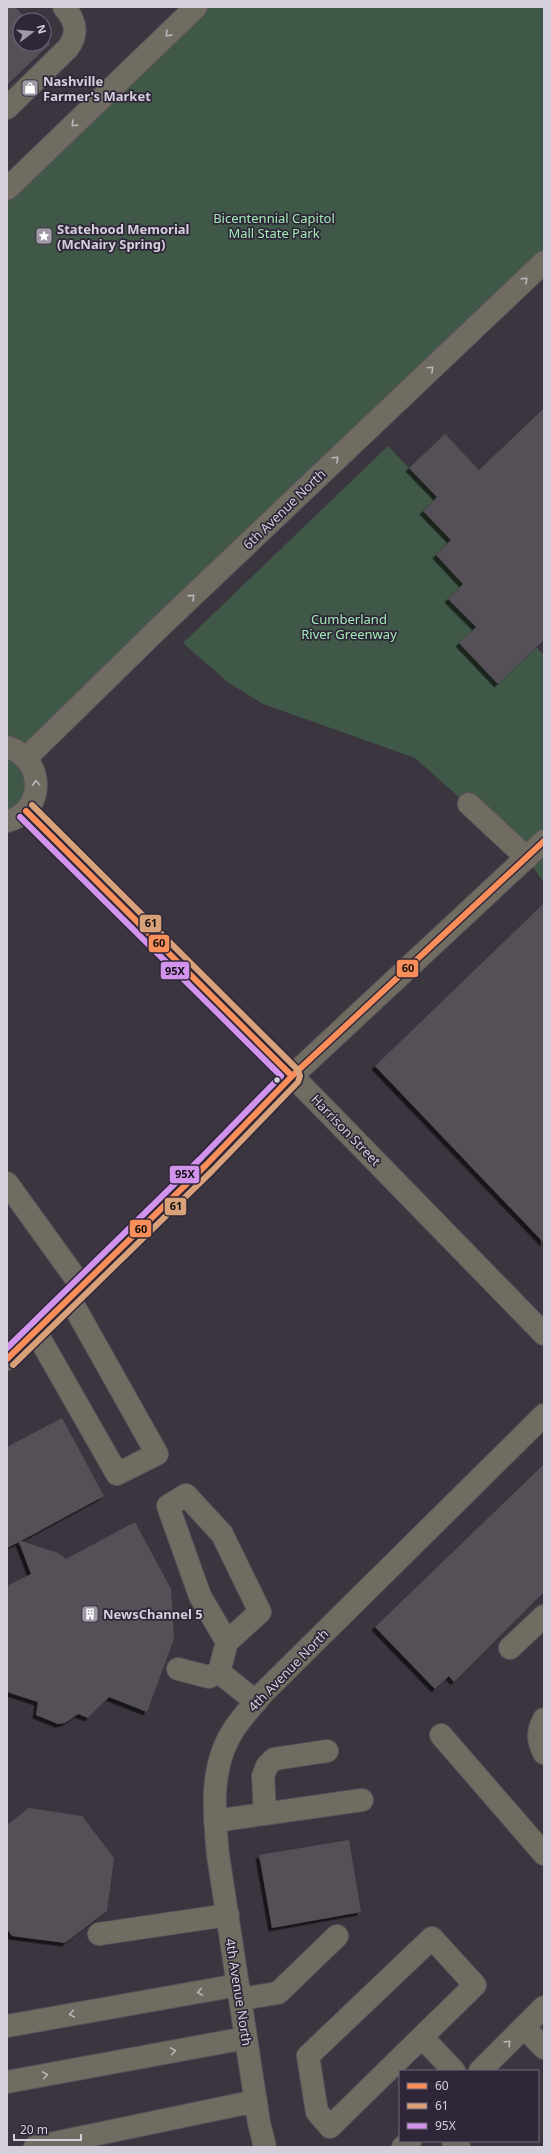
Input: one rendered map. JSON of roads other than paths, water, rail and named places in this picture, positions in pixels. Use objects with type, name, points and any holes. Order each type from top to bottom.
[{"type":"street","points":[[7,108],[68,48],[74,40],[75,23],[64,7]]},
{"type":"street","points":[[7,189],[196,7]]},
{"type":"street","name":"6th Avenue North","points":[[26,758],[163,624],[544,262]]},
{"type":"street","points":[[7,748],[26,758],[33,767],[37,783],[34,800],[16,816]]},
{"type":"street","points":[[469,804],[527,858]]},
{"type":"street","name":"Harrison Street","points":[[16,816],[292,1076],[544,1334]]},
{"type":"street","points":[[7,1359],[206,1165],[292,1076],[544,841]]},
{"type":"street","points":[[7,1183],[76,1293],[157,1454],[117,1474],[36,1332]]},
{"type":"street","name":"4th Avenue North","points":[[265,2147],[259,2123],[246,2038],[215,1820],[216,1770],[233,1730],[256,1702],[544,1415]]},
{"type":"street","points":[[178,1670],[209,1677],[219,1672],[227,1642],[260,1612],[222,1534],[186,1495],[168,1506],[200,1596],[227,1642]]},
{"type":"street","points":[[510,1648],[544,1616]]},
{"type":"street","points":[[219,1672],[256,1702]]},
{"type":"street","points":[[544,1719],[540,1726],[538,1738],[544,1753]]},
{"type":"street","points":[[442,1735],[544,1854]]},
{"type":"street","points":[[265,1813],[263,1776],[267,1766],[274,1759],[328,1751]]},
{"type":"street","points":[[215,1820],[362,1800]]},
{"type":"street","points":[[99,1934],[228,1915]]},
{"type":"street","points":[[7,2026],[239,1992],[278,1993],[337,1936]]},
{"type":"street","points":[[432,1938],[475,1985],[422,2036],[330,2127],[317,2112],[308,2056],[432,1938]]},
{"type":"street","points":[[481,2070],[544,2007]]},
{"type":"street","points":[[524,2027],[544,2048]]},
{"type":"street","points":[[422,2036],[453,2070]]},
{"type":"street","points":[[7,2082],[246,2038]]},
{"type":"street","points":[[35,2147],[256,2102]]},
{"type":"street","points":[[259,2123],[261,2147]]},
{"type":"place","name":"Nashville Farmer's Market","points":[[30,88]]},
{"type":"place","name":"Statehood Memorial (McNairy Spring)","points":[[44,236]]},
{"type":"place","name":"NewsChannel 5","points":[[90,1614]]},
{"type":"park label","name":"Bicentennial Capitol Mall State Park","points":[[274,226]]},
{"type":"park label","name":"Cumberland River Greenway","points":[[349,626]]}]
